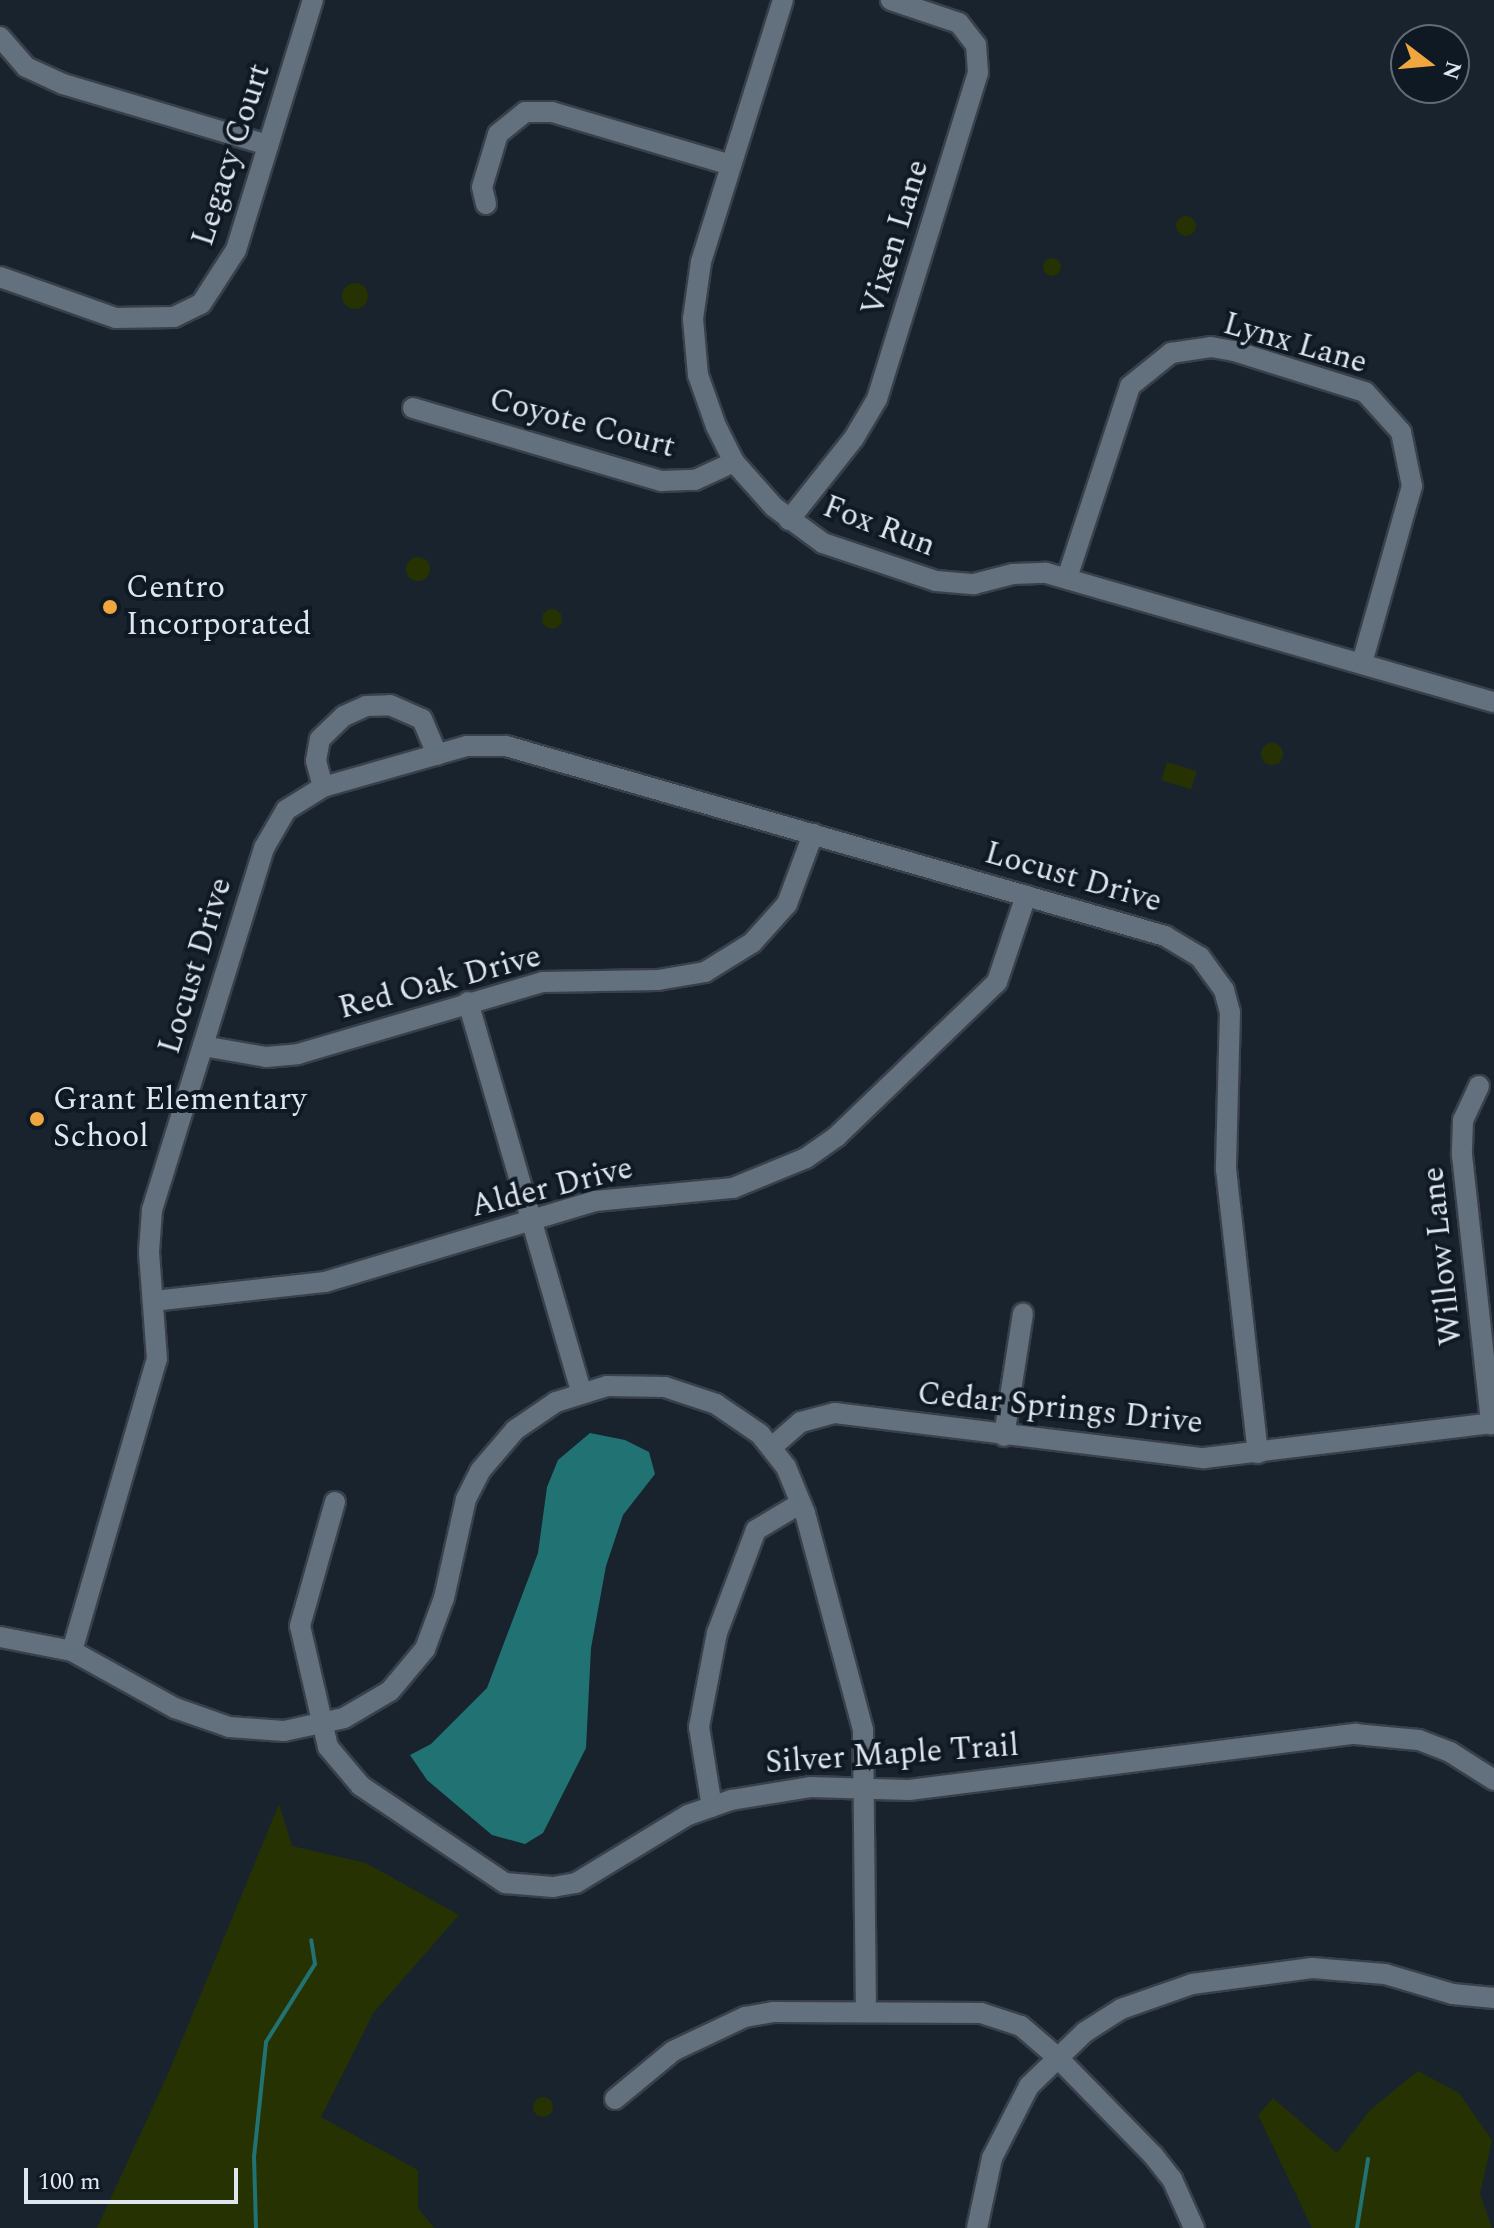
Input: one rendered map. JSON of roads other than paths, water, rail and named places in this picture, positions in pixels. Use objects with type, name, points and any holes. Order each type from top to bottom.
[{"type":"street","name":"Legacy Court","points":[[0,277],[116,318],[174,317],[201,304],[236,250],[313,0]]},
{"type":"street","name":"Fox Run","points":[[783,0],[701,262],[693,319],[704,399],[734,462],[789,520],[843,552],[936,581],[974,584],[1026,572],[1067,578],[1494,702]]},
{"type":"street","name":"Vixen Lane","points":[[789,520],[854,438],[877,399],[978,73],[976,45],[959,23],[891,0]]},
{"type":"street","points":[[0,37],[26,67],[63,84],[268,145]]},
{"type":"street","points":[[486,204],[482,187],[498,134],[525,112],[552,112],[731,165]]},
{"type":"street","name":"Lynx Lane","points":[[1067,578],[1130,386],[1171,353],[1211,347],[1234,351],[1365,392],[1391,416],[1405,441],[1412,486],[1362,663]]},
{"type":"street","name":"Coyote Court","points":[[413,408],[661,481],[695,480],[734,462]]},
{"type":"street","points":[[323,787],[316,761],[320,739],[344,716],[366,706],[390,705],[422,719],[437,755]]},
{"type":"street","name":"Locust Drive","points":[[72,1651],[157,1359],[149,1252],[152,1210],[264,848],[286,810],[323,787],[467,746],[506,746],[1184,944],[1224,990],[1230,1012],[1226,1169],[1258,1453]]},
{"type":"street","name":"Red Oak Drive","points":[[203,1046],[266,1057],[298,1054],[543,982],[658,980],[705,972],[752,943],[779,915],[800,877],[813,834]]},
{"type":"street","name":"Alder Drive","points":[[153,1301],[325,1282],[625,1195],[733,1188],[806,1158],[837,1136],[997,982],[1026,896]]},
{"type":"street","points":[[468,1002],[581,1392]]},
{"type":"street","name":"Willow Lane","points":[[1479,1086],[1463,1120],[1463,1189],[1493,1424]]},
{"type":"street","points":[[1004,1436],[1023,1313]]},
{"type":"street","points":[[0,1637],[72,1651],[206,1721],[254,1730],[322,1724],[369,1706],[411,1671],[437,1623],[458,1523],[480,1471],[536,1413],[581,1392],[637,1384],[690,1394],[740,1418],[772,1447],[801,1503],[863,1730],[866,2011]]},
{"type":"street","name":"Cedar Springs Drive","points":[[772,1447],[801,1422],[835,1413],[1167,1457],[1258,1453],[1493,1424]]},
{"type":"street","name":"Silver Maple Trail","points":[[335,1502],[300,1626],[322,1724],[340,1766],[361,1786],[505,1883],[541,1888],[576,1883],[643,1840],[712,1807],[772,1791],[949,1785],[1355,1734],[1419,1740],[1450,1752],[1494,1780]]},
{"type":"street","points":[[712,1807],[699,1727],[701,1697],[717,1633],[756,1530],[801,1503]]},
{"type":"street","points":[[977,2228],[992,2158],[1009,2118],[1057,2057],[1121,2009],[1192,1984],[1312,1968],[1352,1969],[1453,1994],[1494,1998]]},
{"type":"street","points":[[615,2099],[673,2051],[719,2025],[773,2012],[866,2011],[1002,2018],[1021,2026],[1057,2057],[1153,2155],[1172,2179],[1194,2228]]},
{"type":"waterway","points":[[256,2228],[254,2157],[266,2042],[315,1964],[311,1940]]},
{"type":"waterway","points":[[1357,2228],[1368,2159]]},
{"type":"place","name":"Centro Incorporated","points":[[110,607]]},
{"type":"place","name":"Grant Elementary School","points":[[37,1119]]}]
